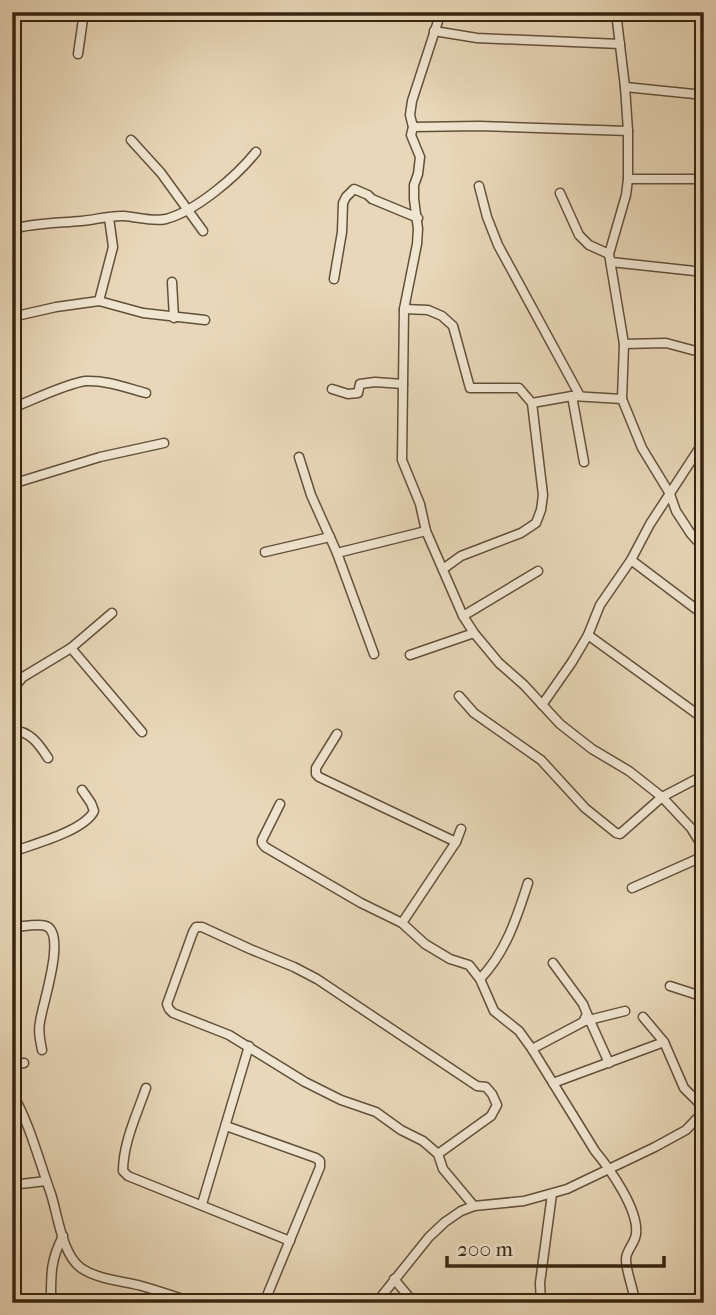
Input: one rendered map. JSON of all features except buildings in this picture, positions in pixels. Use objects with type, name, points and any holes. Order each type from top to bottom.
[{"type":"street","points":[[78,54],[84,12]]},
{"type":"street","points":[[441,12],[412,101],[410,115],[413,127],[411,135],[419,157],[414,185],[418,218],[417,244],[404,309],[402,460],[421,504],[426,531],[452,593],[474,633],[499,663],[560,724],[662,797],[691,828],[704,849]]},
{"type":"street","points":[[616,12],[628,131],[628,179],[610,258],[624,344],[622,399],[642,448],[670,494],[676,511],[704,548]]},
{"type":"street","points":[[434,32],[477,38],[620,44]]},
{"type":"street","points":[[625,87],[704,95]]},
{"type":"street","points":[[413,127],[479,126],[628,131]]},
{"type":"street","points":[[131,140],[161,173],[203,231]]},
{"type":"street","points":[[12,229],[122,216],[156,221],[169,218],[188,210],[220,187],[256,152]]},
{"type":"street","points":[[628,179],[704,179]]},
{"type":"street","points":[[479,186],[498,245],[576,396],[584,462]]},
{"type":"street","points":[[334,279],[342,232],[343,203],[345,197],[354,189],[418,218]]},
{"type":"street","points":[[560,193],[579,235],[610,258],[704,272]]},
{"type":"street","points":[[99,301],[113,247],[109,218]]},
{"type":"street","points":[[172,282],[174,317]]},
{"type":"street","points":[[12,317],[99,301],[143,313],[205,320]]},
{"type":"street","points":[[404,309],[428,310],[442,316],[453,326],[470,388],[519,388],[532,403],[543,495],[536,523],[521,533],[461,556],[443,569]]},
{"type":"street","points":[[624,344],[666,343],[696,351]]},
{"type":"street","points":[[12,408],[86,381],[107,383],[146,393]]},
{"type":"street","points":[[332,389],[348,394],[358,393],[360,384],[403,384]]},
{"type":"street","points":[[532,403],[576,396],[622,399]]},
{"type":"street","points":[[542,705],[572,663],[588,635],[600,605],[631,560],[650,524],[704,440]]},
{"type":"street","points":[[12,484],[100,457],[164,443]]},
{"type":"street","points":[[299,457],[311,495],[337,553],[374,654]]},
{"type":"street","points":[[337,553],[426,531]]},
{"type":"street","points":[[264,552],[330,537]]},
{"type":"street","points":[[631,560],[704,615]]},
{"type":"street","points":[[463,616],[538,572]]},
{"type":"street","points":[[12,712],[17,684],[23,677],[71,648],[112,613]]},
{"type":"street","points":[[410,655],[474,633]]},
{"type":"street","points":[[588,635],[704,719]]},
{"type":"street","points":[[71,648],[142,732]]},
{"type":"street","points":[[459,696],[474,713],[541,760],[585,808],[616,833],[620,834],[662,797],[704,775]]},
{"type":"street","points":[[12,730],[22,730],[41,746],[48,758]]},
{"type":"street","points":[[337,734],[316,768],[319,777],[456,842]]},
{"type":"street","points":[[12,852],[91,818],[94,811],[82,790]]},
{"type":"street","points":[[280,804],[262,843],[316,878],[402,923],[425,944],[450,959],[469,965],[480,979],[494,1012],[519,1031],[532,1049],[595,1151],[610,1168],[635,1218],[636,1235],[625,1257],[635,1303]]},
{"type":"street","points":[[402,923],[456,842],[461,829]]},
{"type":"street","points":[[632,887],[704,856]]},
{"type":"street","points":[[480,979],[492,966],[503,947],[528,883]]},
{"type":"street","points":[[12,927],[42,925],[52,931],[54,961],[39,1024],[42,1050]]},
{"type":"street","points":[[438,1154],[491,1116],[497,1105],[486,1087],[477,1086],[317,979],[202,927],[196,927],[167,1004],[169,1009],[229,1035],[314,1087],[376,1112],[401,1130],[423,1141],[438,1154],[443,1168],[474,1206]]},
{"type":"street","points":[[553,963],[583,1004],[609,1063]]},
{"type":"street","points":[[670,986],[704,997]]},
{"type":"street","points":[[532,1049],[587,1018],[625,1011]]},
{"type":"street","points":[[376,1303],[437,1229],[461,1211],[474,1206],[524,1201],[552,1194],[592,1178],[686,1130],[704,1109],[684,1088],[664,1042],[643,1017]]},
{"type":"street","points":[[553,1083],[664,1042]]},
{"type":"street","points":[[202,1204],[249,1046]]},
{"type":"street","points":[[12,1065],[23,1063]]},
{"type":"street","points":[[146,1088],[128,1142],[122,1171],[289,1241]]},
{"type":"street","points":[[12,1093],[23,1115],[67,1250],[73,1260],[82,1269],[98,1275],[195,1303]]},
{"type":"street","points":[[226,1126],[320,1161],[320,1167],[264,1303]]},
{"type":"street","points":[[12,1185],[46,1181]]},
{"type":"street","points":[[541,1303],[552,1194]]},
{"type":"street","points":[[51,1303],[51,1265],[63,1236]]},
{"type":"street","points":[[394,1279],[414,1303]]}]
